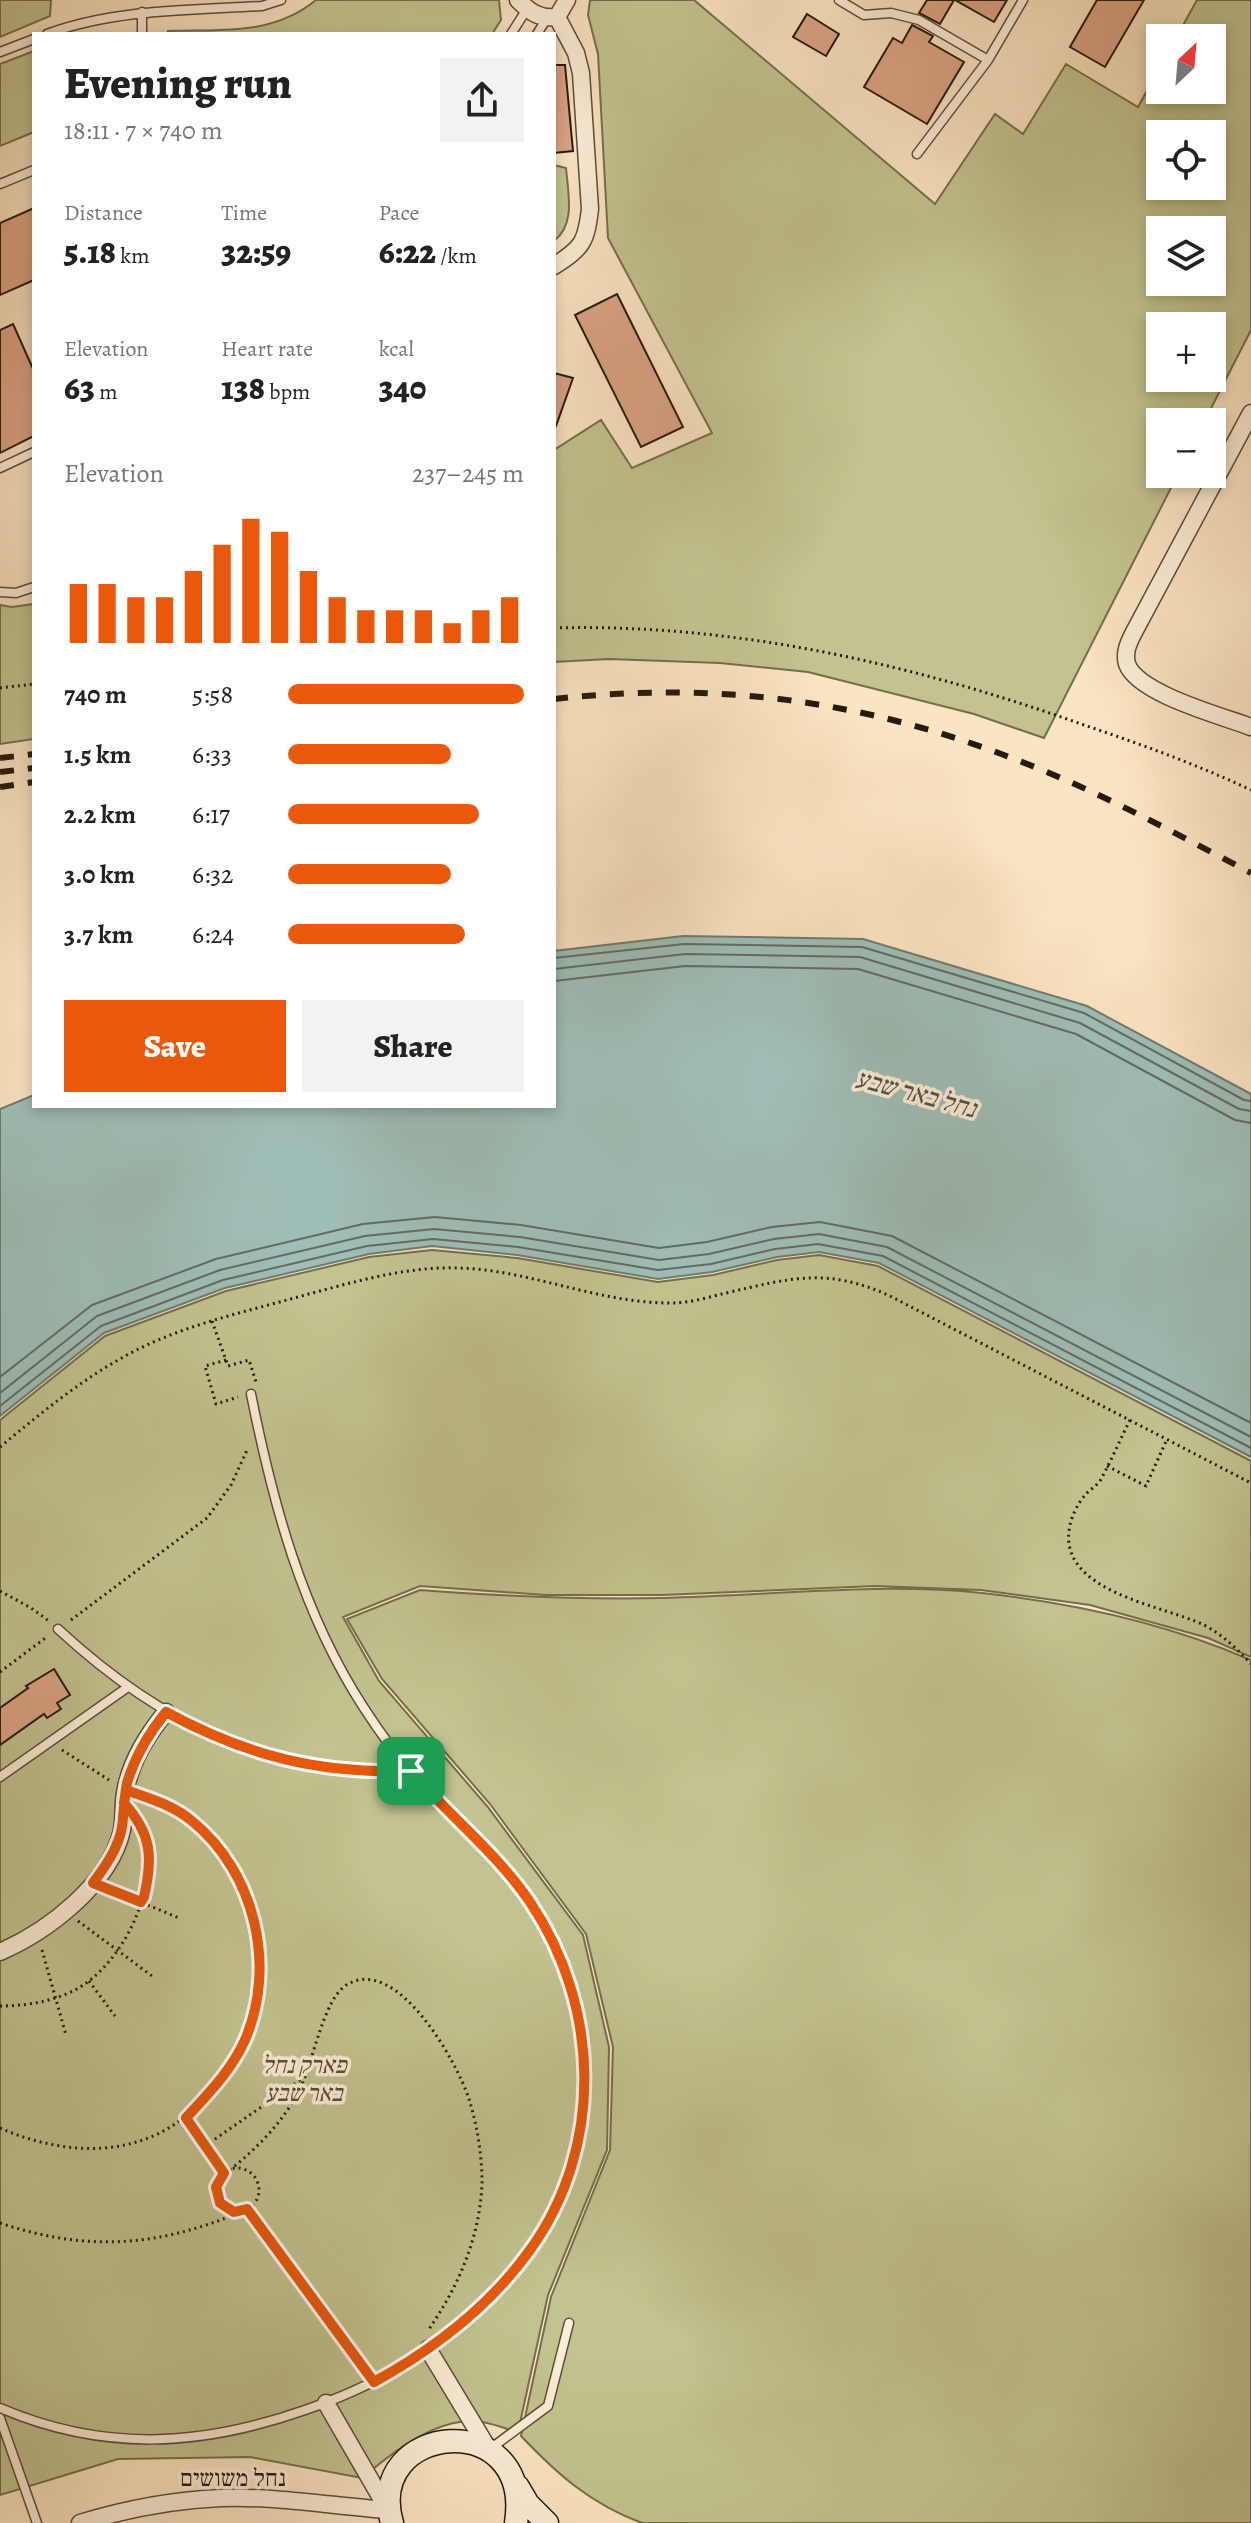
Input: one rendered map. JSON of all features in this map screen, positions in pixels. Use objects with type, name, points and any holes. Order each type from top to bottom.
[{"type":"street","points":[[552,17],[567,0]]},
{"type":"street","points":[[522,4],[536,16],[552,17]]},
{"type":"street","points":[[552,17],[576,53],[581,73],[590,209],[588,226],[578,251],[556,265]]},
{"type":"street","points":[[1251,413],[1133,634],[1126,656],[1132,673],[1139,680],[1174,698],[1251,727]]},
{"type":"street","points":[[0,1952],[37,1933],[93,1883],[121,1832],[125,1797],[140,1750],[166,1712]]},
{"type":"street","points":[[427,2341],[489,2450],[504,2464],[528,2504],[547,2523]]},
{"type":"street","points":[[326,2403],[390,2516]]},
{"type":"street","points":[[390,2516],[390,2489],[398,2470],[411,2454],[429,2444],[450,2439],[470,2441],[489,2450]]},
{"type":"street","points":[[515,2482],[519,2503],[516,2523]]},
{"type":"street","name":"נחל משושים","points":[[80,2523],[139,2507],[223,2498],[390,2516]]},
{"type":"lane","points":[[53,32],[142,12],[262,6],[281,0]]},
{"type":"lane","points":[[839,0],[864,15],[891,13],[919,20],[988,60]]},
{"type":"lane","points":[[917,154],[988,60],[1023,0]]},
{"type":"lane","points":[[512,32],[522,4]]},
{"type":"lane","points":[[142,12],[142,32]]},
{"type":"lane","points":[[539,32],[552,17]]},
{"type":"lane","points":[[0,52],[32,40]]},
{"type":"lane","points":[[0,184],[32,171]]},
{"type":"lane","points":[[0,468],[32,453]]},
{"type":"lane","points":[[0,592],[16,593],[32,588]]},
{"type":"lane","points":[[0,2408],[66,2432],[143,2441],[185,2439],[276,2421],[374,2382],[490,2298],[531,2249],[561,2196],[580,2139],[587,2081],[581,2021],[562,1961],[530,1902],[484,1844],[411,1771],[365,1710],[321,1631],[290,1552],[251,1394]]},
{"type":"lane","points":[[58,1629],[128,1687],[166,1712],[233,1745],[270,1757],[347,1771],[411,1771]]},
{"type":"lane","points":[[0,1777],[128,1687]]},
{"type":"lane","points":[[489,2450],[548,2406],[569,2323]]},
{"type":"lane","points":[[0,2418],[37,2523]]},
{"type":"path","points":[[556,628],[615,627],[753,639],[860,658],[1043,710],[1128,740],[1251,790]]},
{"type":"path","points":[[0,688],[32,684]]},
{"type":"path","points":[[0,1447],[57,1400],[129,1354],[212,1320],[355,1281],[413,1271],[459,1268],[510,1275],[636,1302],[677,1303],[796,1277],[834,1278],[864,1284],[890,1296],[1251,1483]]},
{"type":"path","points":[[212,1320],[226,1360],[228,1366],[249,1360],[259,1391],[216,1404],[205,1366],[226,1360]]},
{"type":"path","points":[[0,1672],[207,1518],[238,1473],[256,1419]]},
{"type":"path","points":[[1130,1420],[1098,1484],[1085,1495],[1070,1523],[1068,1541],[1073,1558],[1085,1573],[1123,1597],[1179,1615],[1222,1634],[1251,1664]]},
{"type":"path","points":[[1107,1466],[1146,1486],[1167,1439]]},
{"type":"path","points":[[0,1591],[31,1608],[58,1629]]},
{"type":"path","points":[[0,2006],[36,2003],[89,1981],[117,1949],[141,1902],[148,1877],[147,1838],[125,1797],[49,1742]]},
{"type":"path","points":[[0,2128],[24,2139],[66,2148],[107,2148],[148,2139],[186,2118],[221,2080],[245,2040],[257,1998],[260,1956],[253,1916],[232,1869],[218,1847],[192,1820],[162,1802],[125,1797]]},
{"type":"path","points":[[93,1883],[179,1918]]},
{"type":"path","points":[[65,1911],[152,1976]]},
{"type":"path","points":[[37,1933],[66,2035]]},
{"type":"path","points":[[241,2212],[228,2210],[218,2200],[216,2187],[224,2173],[272,2131],[291,2104],[306,2076],[332,1999],[348,1984],[358,1980],[384,1984],[400,1994],[417,2010],[448,2052],[468,2096],[479,2140],[482,2183],[477,2224],[465,2264],[427,2341]]},
{"type":"path","points":[[89,1981],[115,2016]]},
{"type":"path","points":[[205,2146],[306,2076]]},
{"type":"path","points":[[186,2118],[224,2173]]},
{"type":"path","points":[[0,2223],[69,2241],[132,2242],[188,2231],[247,2209],[258,2196],[256,2180],[247,2171],[230,2170]]},
{"type":"path","points":[[247,2209],[374,2382]]},
{"type":"green space","points":[[0,0],[51,0],[50,16],[0,37]]},
{"type":"green space","points":[[316,0],[499,0],[501,20],[493,32],[168,32],[246,28],[282,20]]},
{"type":"green space","points":[[590,0],[694,0],[935,204],[995,114],[1023,134],[1066,64],[1138,107],[1146,92],[1146,104],[1226,104],[1226,24],[1184,24],[1197,0],[1251,0],[1251,330],[1226,379],[1226,312],[1146,312],[1146,392],[1219,392],[1211,408],[1146,408],[1146,488],[1171,488],[1044,738],[974,714],[808,672],[720,663],[609,659],[556,662],[556,449],[601,420],[632,468],[712,433],[608,238],[598,54],[588,15]]},
{"type":"green space","points":[[32,52],[32,133],[0,146],[0,64]]},
{"type":"green space","points":[[556,166],[566,168],[569,198],[568,217],[556,239]]},
{"type":"green space","points":[[32,604],[32,739],[0,744],[0,605]]},
{"type":"green space","name":"פארק נחל באר שבע","points":[[432,1250],[517,1258],[658,1282],[819,1255],[878,1266],[1251,1461],[1251,1657],[1208,1638],[1090,1605],[981,1590],[875,1586],[662,1595],[546,1595],[420,1586],[343,1617],[379,1681],[487,1806],[583,1935],[609,2047],[607,2150],[548,2295],[518,2432],[476,2421],[444,2426],[414,2439],[362,2478],[250,2457],[118,2459],[0,2495],[0,1420],[105,1336],[226,1291],[369,1257]]},
{"type":"green space","points":[[862,1589],[982,1593],[1051,1602],[1119,1616],[1186,1635],[1251,1660],[1251,2523],[642,2523],[607,2507],[576,2487],[521,2436],[551,2297],[610,2150],[613,2047],[586,1934],[490,1804],[382,1679],[347,1619],[420,1590],[601,1598],[702,1597]]},
{"type":"water","name":"נחל באר שבע","points":[[683,936],[863,939],[1087,1006],[1251,1094],[1251,1457],[879,1263],[819,1252],[658,1279],[517,1255],[432,1246],[369,1254],[225,1288],[104,1333],[0,1416],[0,1109],[32,1096],[32,1108],[556,1108],[556,951]]},
{"type":"building","points":[[927,0],[954,0],[940,24],[919,13]]},
{"type":"building","points":[[955,0],[1007,0],[994,22]]},
{"type":"building","points":[[1097,0],[1144,0],[1105,67],[1070,47]]},
{"type":"building","points":[[807,14],[839,34],[826,56],[793,37]]},
{"type":"building","points":[[912,25],[933,36],[929,42],[964,62],[927,124],[864,87],[893,38],[902,43]]},
{"type":"building","points":[[556,65],[565,65],[573,151],[556,153]]},
{"type":"building","points":[[32,209],[32,281],[0,295],[0,223]]},
{"type":"building","points":[[617,294],[683,427],[641,447],[575,315]]},
{"type":"building","points":[[13,324],[32,367],[32,437],[0,453],[0,330]]},
{"type":"building","points":[[556,374],[573,378],[556,426]]},
{"type":"building","points":[[54,1669],[70,1695],[57,1703],[61,1709],[47,1718],[44,1714],[0,1745],[0,1708],[28,1688],[26,1686]]},
{"type":"railway","points":[[556,699],[674,692],[732,695],[789,700],[903,723],[960,739],[1047,772],[1136,813],[1251,873]]},
{"type":"railway","points":[[0,758],[32,754]]},
{"type":"railway","points":[[0,772],[32,768]]},
{"type":"railway","points":[[0,787],[32,782]]},
{"type":"route","points":[[166,1712],[233,1745],[270,1757],[347,1771],[411,1771],[484,1844],[530,1902],[562,1961],[581,2021],[587,2081],[580,2139],[561,2196],[531,2249],[490,2298],[438,2342],[374,2382],[247,2209],[234,2212],[222,2206],[216,2187],[224,2173],[186,2118],[221,2080],[245,2040],[257,1998],[260,1956],[253,1916],[239,1879],[218,1847],[192,1820],[162,1802],[126,1790],[124,1803],[139,1820],[147,1838],[148,1877],[144,1897],[141,1902],[93,1883],[121,1832],[125,1792],[135,1760],[166,1712]]}]
